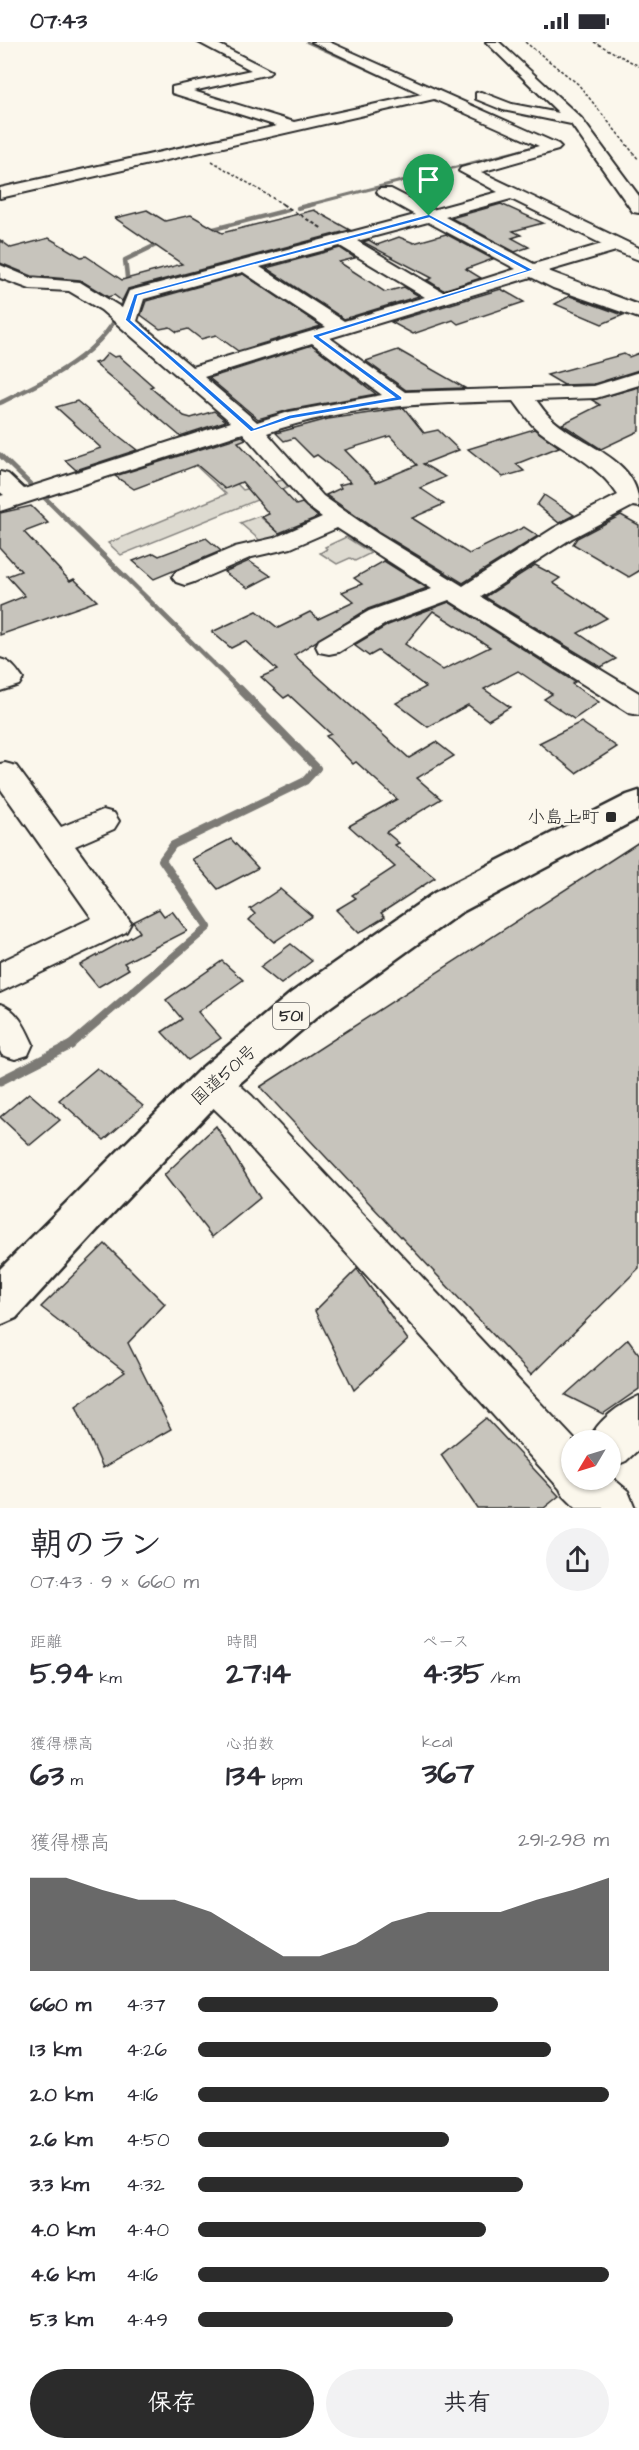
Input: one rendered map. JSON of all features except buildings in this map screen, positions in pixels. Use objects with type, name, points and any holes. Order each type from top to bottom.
[{"type":"highway","name":"国道501号","points":[[0,1302],[82,1214],[212,1083],[305,1004],[447,903],[639,802]]},
{"type":"street","points":[[204,42],[264,71],[177,90],[291,126]]},
{"type":"street","points":[[318,42],[439,94],[553,147],[467,171],[639,255]]},
{"type":"street","points":[[492,42],[576,122],[639,208]]},
{"type":"street","points":[[422,87],[479,94],[508,106],[576,122]]},
{"type":"street","points":[[3,190],[439,94]]},
{"type":"street","points":[[385,192],[560,284],[597,295],[639,312]]},
{"type":"street","points":[[128,320],[136,295],[511,194]]},
{"type":"street","points":[[341,239],[440,297]]},
{"type":"street","points":[[191,374],[616,245]]},
{"type":"street","points":[[246,266],[341,328]]},
{"type":"street","points":[[0,270],[15,279],[30,283],[73,286],[108,306],[128,320],[250,427],[315,501],[458,594],[639,706]]},
{"type":"street","points":[[0,288],[30,283]]},
{"type":"street","points":[[315,336],[400,398]]},
{"type":"street","points":[[0,479],[10,501],[176,444],[289,418],[400,398],[596,392],[639,378]]},
{"type":"street","points":[[329,646],[378,617],[458,594],[563,533],[635,499],[614,472],[591,453],[544,424],[521,396]]},
{"type":"street","points":[[185,577],[244,552],[282,543],[339,518]]},
{"type":"street","points":[[0,668],[9,678],[0,682]]},
{"type":"street","points":[[0,978],[114,923],[56,842],[10,771]]},
{"type":"street","points":[[56,842],[103,821]]},
{"type":"street","points":[[212,1083],[239,1108],[561,1459]]},
{"type":"street","points":[[621,1435],[639,1419]]},
{"type":"street","points":[[591,1490],[611,1508]]},
{"type":"path","points":[[525,42],[578,84],[639,160]]},
{"type":"path","points":[[594,42],[639,66]]},
{"type":"path","points":[[193,149],[341,239]]},
{"type":"shaded area","points":[[214,460],[243,490],[287,479],[294,485],[121,555],[108,543],[226,494],[195,465]]},
{"type":"shaded area","points":[[259,516],[283,536],[264,544],[240,523]]},
{"type":"shaded area","points":[[346,537],[371,553],[355,561],[350,558],[337,564],[320,553],[327,549],[325,547]]},
{"type":"waterway","points":[[307,42],[400,84]]},
{"type":"waterway","points":[[308,205],[530,148],[535,143],[527,140]]},
{"type":"waterway","points":[[298,208],[314,204]]},
{"type":"waterway","points":[[206,231],[288,210]]},
{"type":"waterway","points":[[0,403],[59,372],[95,344],[110,328],[121,309],[127,288],[125,260],[160,243]]},
{"type":"waterway","points":[[0,455],[31,485]]},
{"type":"waterway","points":[[45,498],[241,691]]},
{"type":"waterway","points":[[69,1046],[208,927],[162,860],[173,845],[305,781],[317,768],[240,689]]},
{"type":"waterway","points":[[0,1081],[69,1046]]},
{"type":"place","name":"小島上町","points":[[611,817]]},
{"type":"route","points":[[429,216],[531,270],[315,336],[356,363],[400,398],[289,418],[253,431],[128,320],[136,295],[429,216]]}]
